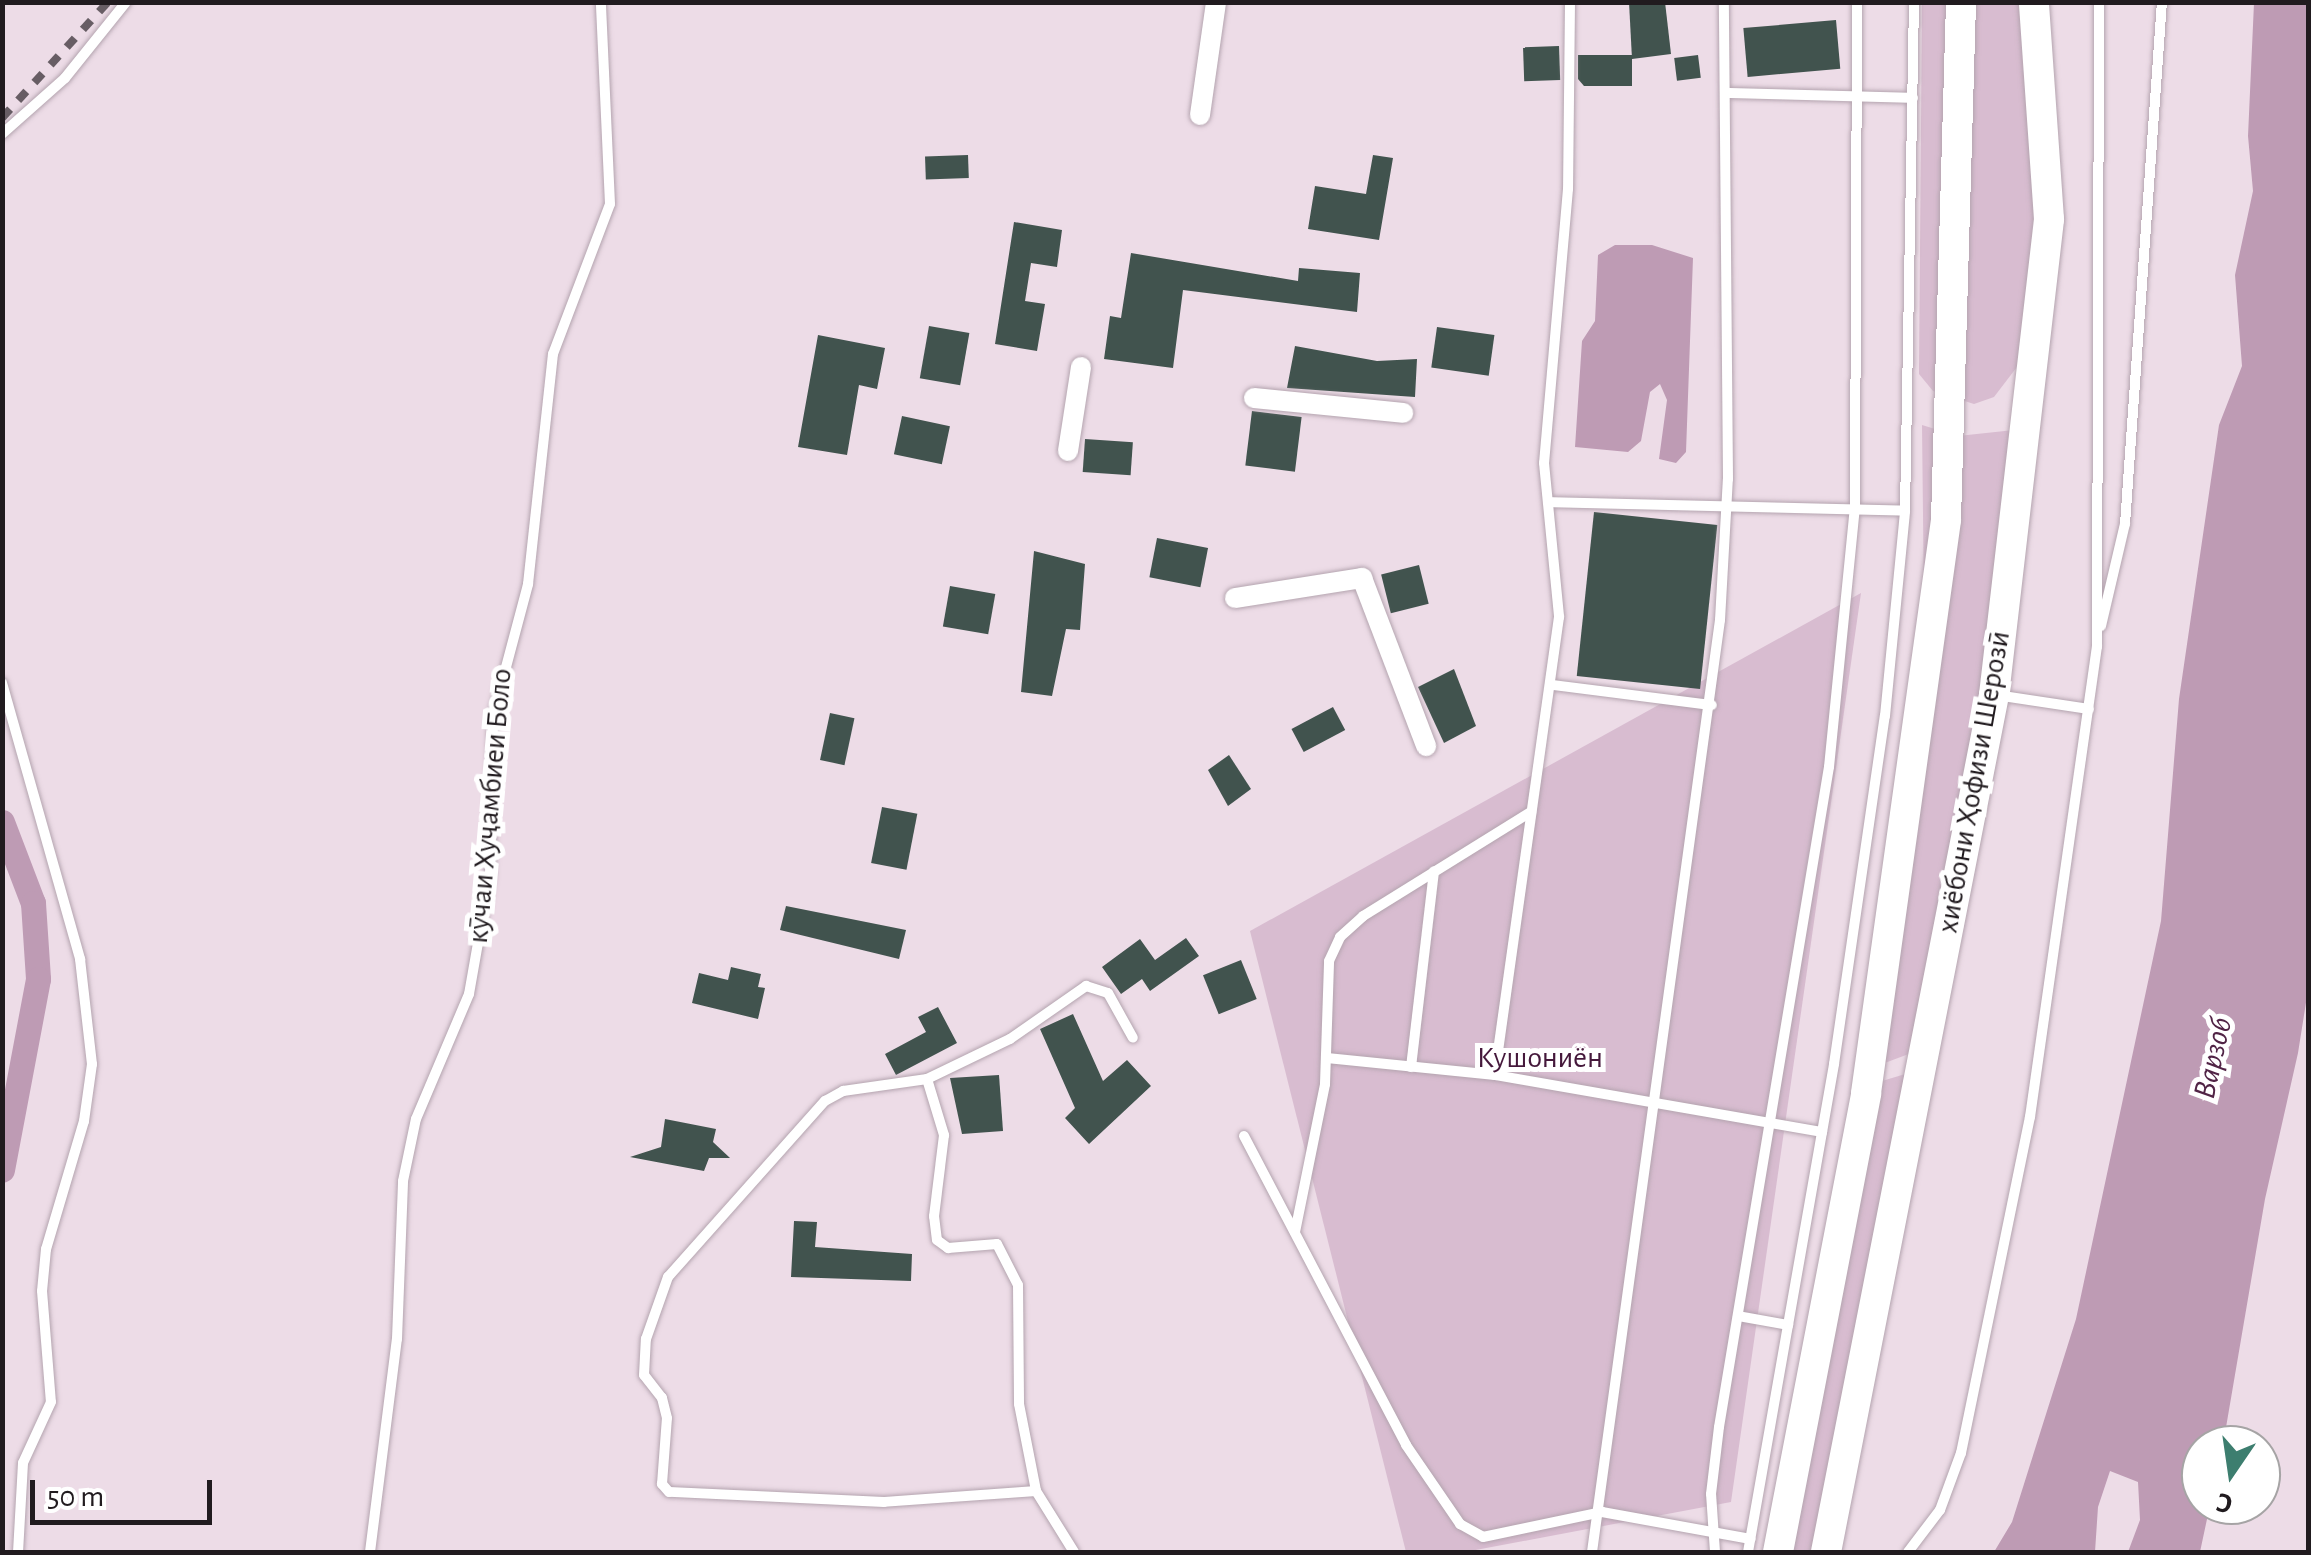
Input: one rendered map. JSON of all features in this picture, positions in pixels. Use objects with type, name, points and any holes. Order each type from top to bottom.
[{"type":"main road","name":"хиёбони Ҳофизи Шерозӣ","points":[[1764,1546],[1866,1093],[1944,538],[1961,2]]},
{"type":"main road","name":"хиёбони Ҳофизи Шерозӣ","points":[[1826,1552],[1994,695],[2048,219],[2034,2]]},
{"type":"street","points":[[1200,116],[1216,2]]},
{"type":"street","points":[[1068,451],[1081,368]]},
{"type":"street","points":[[1254,398],[1403,413]]},
{"type":"street","points":[[1236,598],[1362,578],[1426,746]]},
{"type":"lane","points":[[2,134],[65,78],[126,2]]},
{"type":"lane","name":"кӯчаи Хуҷамбиеи Боло","points":[[370,1552],[398,1339],[403,1181],[416,1119],[469,994],[490,875],[492,716],[528,584],[553,354],[610,204],[601,2]]},
{"type":"lane","points":[[1495,1075],[1530,812],[1553,685],[1559,617],[1544,462],[1572,121],[1570,2]]},
{"type":"lane","points":[[1592,1552],[1602,1512],[1712,705],[1726,503],[1724,2]]},
{"type":"lane","points":[[1715,1552],[1711,1494],[1828,768],[1855,508],[1860,98],[1857,2]]},
{"type":"lane","points":[[1764,1546],[1788,1324],[1822,1132],[1885,716],[1905,511],[1914,2]]},
{"type":"lane","points":[[1908,1552],[1940,1510],[1961,1453],[2030,1118],[2089,709],[2096,647],[2099,2]]},
{"type":"lane","points":[[2096,647],[2126,524],[2162,2]]},
{"type":"lane","points":[[1726,92],[1913,98]]},
{"type":"lane","points":[[1548,502],[1726,503],[1905,511]]},
{"type":"lane","points":[[2,683],[80,959],[92,1064],[84,1120],[46,1249],[42,1291],[51,1402],[23,1463],[18,1552]]},
{"type":"lane","points":[[1553,685],[1712,705]]},
{"type":"lane","points":[[1994,695],[2089,709]]},
{"type":"lane","points":[[1294,1233],[1326,1058],[1329,961],[1340,938],[1434,871],[1530,812]]},
{"type":"lane","points":[[1411,1067],[1434,871]]},
{"type":"lane","points":[[1036,1491],[884,1502],[679,1494],[662,1484],[667,1418],[662,1398],[644,1375],[646,1339],[668,1276],[825,1101],[843,1090],[927,1078],[1010,1040],[1086,986],[1108,994],[1133,1038]]},
{"type":"lane","points":[[1326,1058],[1495,1075],[1658,1100],[1822,1132]]},
{"type":"lane","points":[[927,1078],[944,1135],[937,1240],[948,1248],[997,1244],[1018,1285],[1019,1404],[1036,1491],[1074,1552]]},
{"type":"lane","points":[[1244,1136],[1406,1445],[1460,1524],[1483,1537],[1602,1512],[1715,1532],[1764,1546]]},
{"type":"lane","points":[[1738,1316],[1788,1324]]},
{"type":"lane","points":[[1748,1552],[1764,1546]]},
{"type":"green space","points":[[1922,3],[2026,3],[2034,213],[2020,363],[1994,397],[1974,404],[1933,391],[1919,374]]},
{"type":"green space","points":[[1922,425],[1958,436],[2014,430],[1999,608],[1914,1052],[1882,1064],[1925,694]]},
{"type":"green space","name":"Кушониён","points":[[1861,593],[1731,1502],[1465,1552],[1406,1552],[1250,931]]},
{"type":"green space","points":[[1912,1072],[1829,1552],[1787,1552],[1882,1081]]},
{"type":"water","name":"Варзоб","points":[[2254,3],[2308,3],[2308,990],[2298,1053],[2265,1199],[2226,1425],[2181,1425],[2181,1525],[2206,1525],[2200,1552],[2128,1552],[2140,1520],[2138,1482],[2110,1471],[2098,1507],[2095,1552],[1994,1552],[2012,1522],[2076,1319],[2161,921],[2179,699],[2219,425],[2242,366],[2235,275],[2253,191],[2248,136]]},
{"type":"water","points":[[1615,245],[1652,245],[1693,258],[1686,452],[1676,463],[1659,459],[1667,400],[1660,384],[1650,392],[1641,441],[1628,452],[1575,447],[1582,341],[1595,321],[1598,255]]},
{"type":"building","points":[[1629,2],[1665,2],[1671,54],[1632,59]]},
{"type":"building","points":[[1836,20],[1840,69],[1748,77],[1743,28]]},
{"type":"building","points":[[1559,46],[1560,80],[1524,81],[1523,47]]},
{"type":"building","points":[[1578,55],[1632,55],[1632,86],[1584,86],[1578,79]]},
{"type":"building","points":[[1698,55],[1701,78],[1677,81],[1674,58]]},
{"type":"building","points":[[968,155],[969,178],[926,179],[925,157]]},
{"type":"building","points":[[1373,155],[1393,158],[1379,240],[1308,229],[1315,186],[1366,194]]},
{"type":"building","points":[[1014,222],[1062,230],[1057,267],[1031,263],[1025,301],[1045,304],[1037,351],[995,344]]},
{"type":"building","points":[[1131,253],[1298,281],[1299,268],[1360,273],[1357,312],[1183,290],[1173,368],[1104,359],[1110,316],[1121,318]]},
{"type":"building","points":[[929,326],[969,333],[960,385],[920,378]]},
{"type":"building","points":[[1437,327],[1494,335],[1489,376],[1431,368]]},
{"type":"building","points":[[818,335],[885,348],[877,389],[859,385],[847,455],[798,447]]},
{"type":"building","points":[[1295,346],[1377,361],[1417,359],[1415,397],[1287,388]]},
{"type":"building","points":[[1252,411],[1302,417],[1295,472],[1245,466]]},
{"type":"building","points":[[902,416],[950,426],[942,464],[894,454]]},
{"type":"building","points":[[1085,439],[1133,442],[1131,475],[1083,472]]},
{"type":"building","points":[[1594,512],[1717,525],[1700,689],[1577,676]]},
{"type":"building","points":[[1157,538],[1208,548],[1200,587],[1149,577]]},
{"type":"building","points":[[1034,551],[1085,564],[1080,630],[1066,629],[1052,696],[1021,692]]},
{"type":"building","points":[[1419,565],[1429,604],[1391,613],[1381,574]]},
{"type":"building","points":[[950,586],[995,594],[988,634],[943,626]]},
{"type":"building","points":[[1454,669],[1476,726],[1444,743],[1418,687]]},
{"type":"building","points":[[1333,707],[1345,730],[1304,752],[1292,729]]},
{"type":"building","points":[[830,713],[854,718],[844,765],[820,760]]},
{"type":"building","points":[[1229,755],[1251,789],[1228,806],[1208,770]]},
{"type":"building","points":[[882,807],[917,814],[906,870],[871,863]]},
{"type":"building","points":[[786,906],[906,930],[899,959],[780,930]]},
{"type":"building","points":[[1186,938],[1199,956],[1150,991],[1142,979],[1121,994],[1102,967],[1140,939],[1155,960]]},
{"type":"building","points":[[1241,960],[1257,999],[1219,1014],[1203,975]]},
{"type":"building","points":[[731,967],[761,974],[758,987],[765,988],[758,1019],[692,1003],[699,973],[728,980]]},
{"type":"building","points":[[938,1007],[957,1043],[896,1075],[885,1054],[926,1032],[918,1017]]},
{"type":"building","points":[[1073,1014],[1103,1081],[1127,1060],[1151,1086],[1089,1144],[1065,1118],[1075,1108],[1040,1029]]},
{"type":"building","points":[[999,1075],[1003,1131],[962,1134],[950,1078]]},
{"type":"building","points":[[665,1119],[716,1129],[713,1142],[730,1158],[709,1158],[704,1171],[630,1157],[661,1147]]},
{"type":"building","points":[[794,1221],[817,1222],[815,1247],[912,1254],[911,1281],[791,1277]]},
{"type":"waterway","points":[[2,822],[33,903],[38,979],[2,1170]]},
{"type":"railway","points":[[2,118],[108,2]]}]
